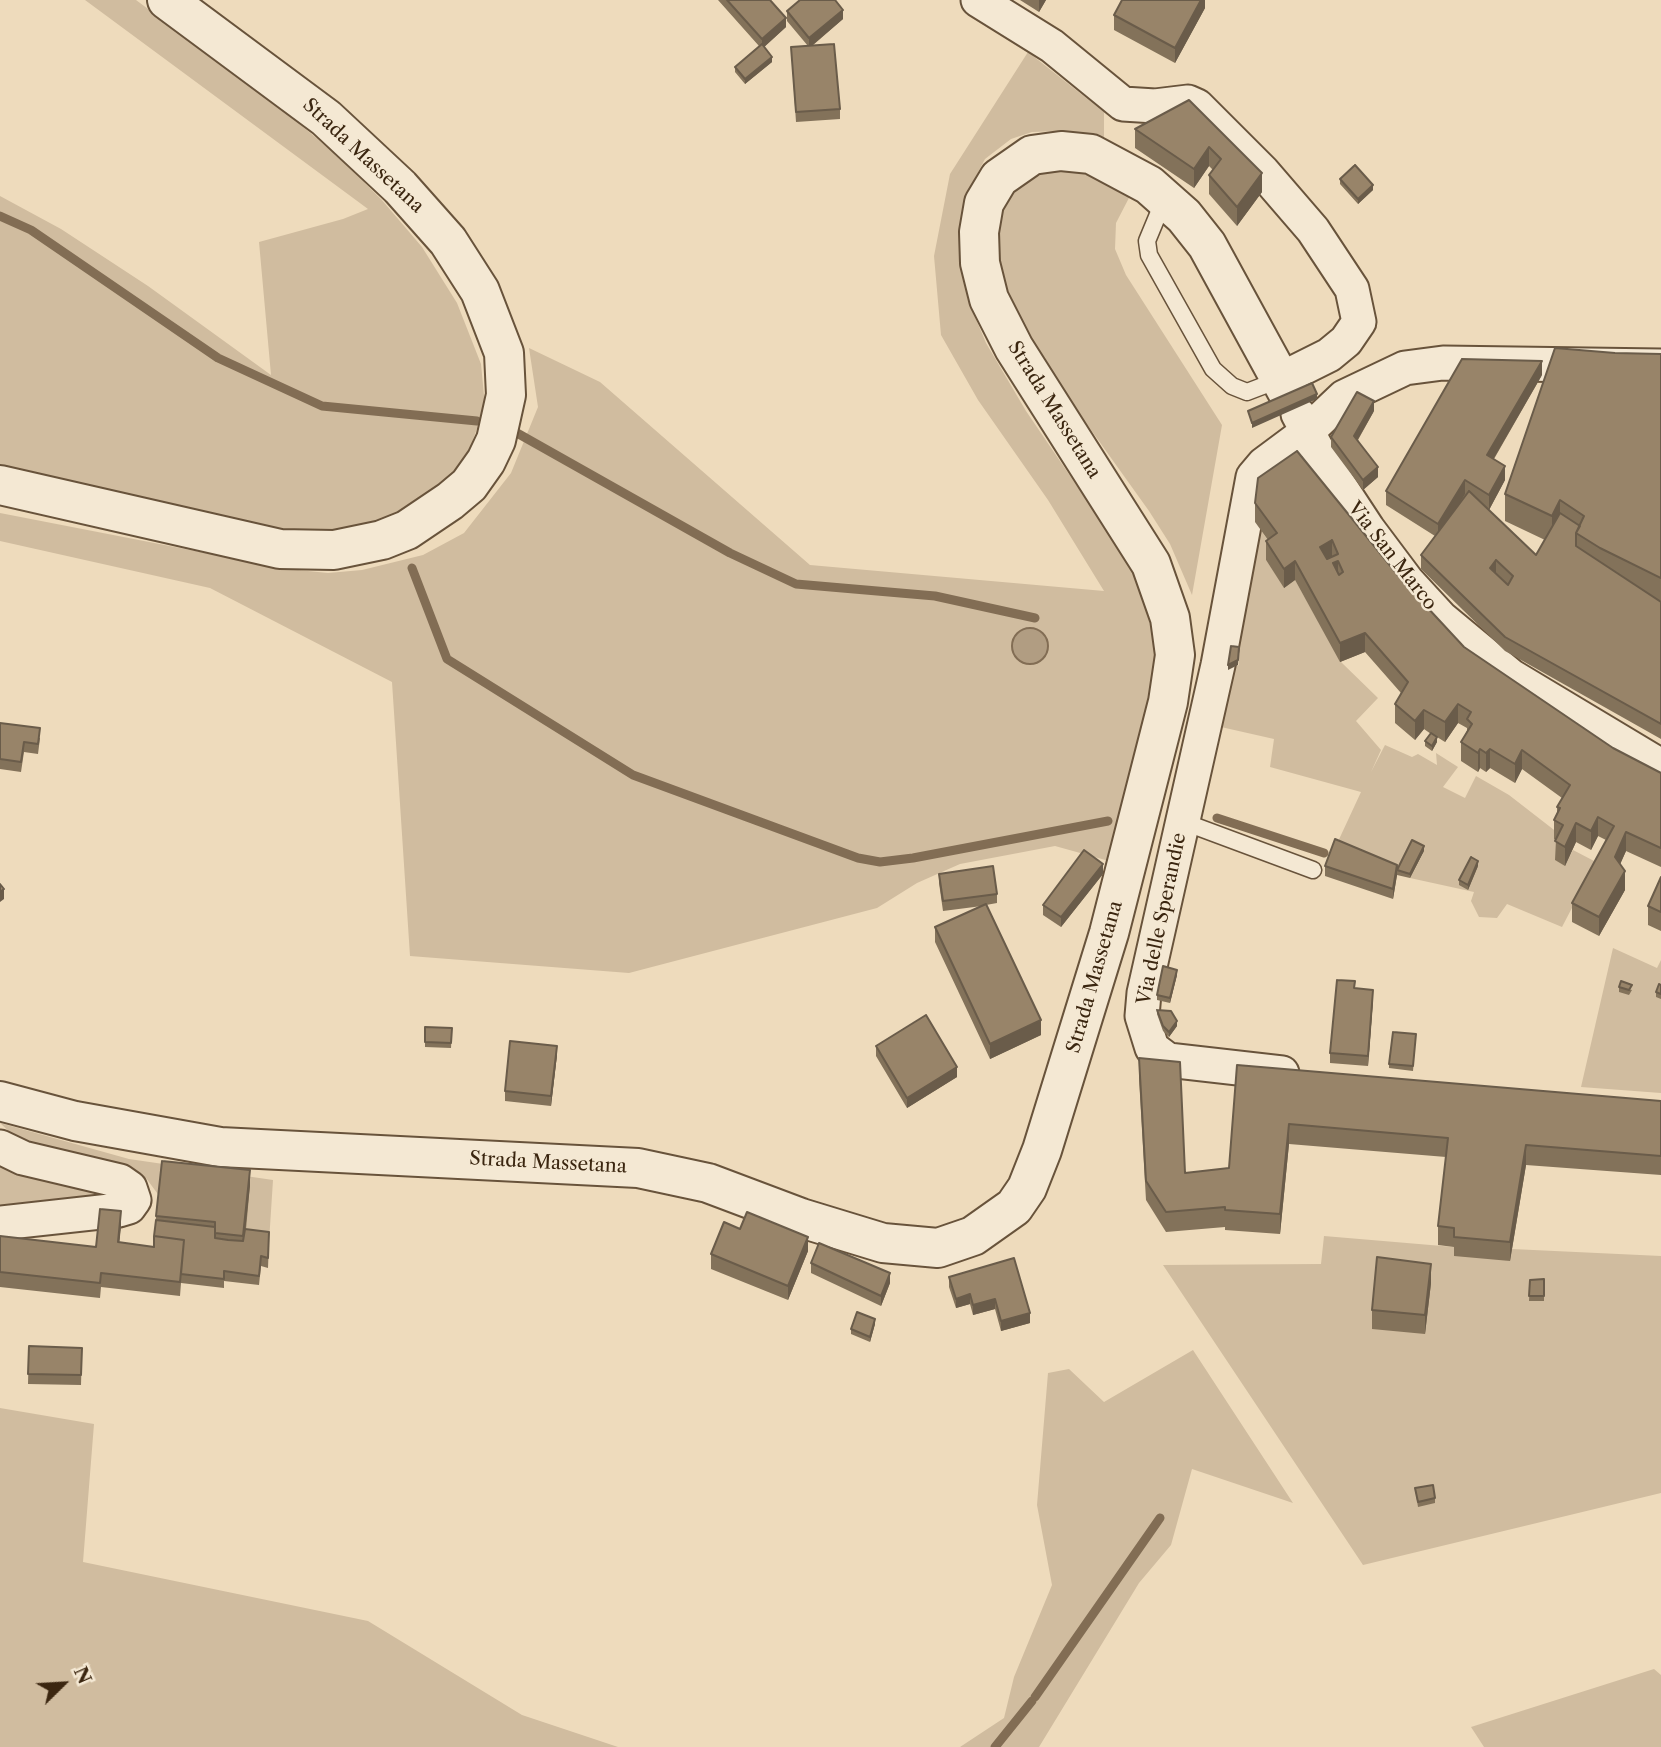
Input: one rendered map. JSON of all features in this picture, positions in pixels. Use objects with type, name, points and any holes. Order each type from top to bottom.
[{"type":"street","name":"Strada Massetana","points":[[0,485],[280,549],[334,550],[382,540],[407,530],[450,501],[469,485],[486,461],[496,440],[506,395],[504,353],[480,291],[448,241],[393,180],[326,118],[167,0]]},
{"type":"street","points":[[978,0],[1052,46],[1123,104],[1155,106],[1188,102],[1197,106],[1263,172],[1313,230],[1346,277],[1357,303],[1359,322],[1346,341],[1329,355],[1293,404]]},
{"type":"street","name":"Strada Massetana","points":[[0,1101],[75,1121],[220,1147],[575,1163],[665,1172],[726,1189],[843,1233],[902,1246],[951,1245],[996,1222],[1014,1207],[1031,1177],[1076,1044],[1109,933],[1164,721],[1175,654],[1170,618],[1151,564],[1027,369],[989,299],[980,263],[981,218],[987,196],[999,178],[1021,160],[1045,152],[1091,154],[1135,176],[1165,198],[1194,228],[1212,254],[1293,404]]},
{"type":"street","points":[[1293,404],[1350,393],[1389,375],[1422,365],[1661,366]]},
{"type":"street","name":"Via San Marco","points":[[1293,404],[1368,530],[1441,618],[1500,669],[1661,766]]},
{"type":"street","name":"Via delle Sperandie","points":[[1293,404],[1264,464],[1251,483],[1238,569],[1142,1009],[1143,1024],[1153,1048],[1161,1057],[1180,1063],[1317,1077]]},
{"type":"street","points":[[0,1147],[23,1158],[120,1181],[130,1188],[134,1200],[129,1207],[119,1210],[0,1223]]},
{"type":"lane","points":[[1165,198],[1147,242],[1149,255],[1213,369],[1232,386],[1293,404]]},
{"type":"lane","points":[[1184,822],[1313,870]]},
{"type":"shaded area","points":[[85,0],[136,0],[277,105],[333,152],[381,199],[422,247],[457,303],[481,364],[485,406],[470,448],[443,487],[403,517],[353,532],[289,533],[0,470],[0,196],[61,229],[148,286],[271,375],[259,242],[343,219],[368,209]]},
{"type":"shaded area","points":[[1028,52],[1104,112],[1104,141],[1061,131],[1032,132],[1011,139],[985,159],[965,197],[960,222],[960,252],[968,300],[986,343],[1026,411],[1132,567],[1153,616],[1157,657],[1147,714],[1109,861],[1055,846],[960,864],[917,883],[877,908],[629,973],[410,956],[392,682],[210,588],[0,541],[0,513],[288,569],[328,573],[362,570],[423,555],[464,533],[511,473],[538,407],[529,348],[600,382],[810,565],[1104,591],[1048,500],[978,400],[941,335],[934,256],[950,174]]},
{"type":"shaded area","points":[[1071,169],[1090,173],[1131,194],[1116,223],[1115,249],[1126,275],[1222,425],[1192,595],[1170,544],[1149,511],[1028,342],[1012,313],[994,250],[1002,207],[1012,191],[1043,172]]},
{"type":"shaded area","points":[[1255,522],[1277,553],[1266,560],[1284,587],[1295,580],[1341,662],[1378,698],[1356,721],[1381,750],[1371,772],[1385,745],[1412,757],[1418,754],[1437,765],[1436,753],[1458,767],[1443,787],[1465,798],[1476,776],[1509,795],[1558,833],[1563,844],[1556,860],[1565,865],[1573,850],[1596,862],[1562,927],[1507,904],[1497,918],[1479,917],[1471,901],[1474,892],[1410,878],[1424,852],[1397,875],[1335,848],[1361,792],[1270,767],[1274,739],[1221,727],[1228,670],[1239,665],[1239,652],[1231,651]]},
{"type":"shaded area","points":[[1030,628],[1043,633],[1048,646],[1043,659],[1030,664],[1017,659],[1012,646],[1017,633]]},
{"type":"shaded area","points":[[1613,948],[1657,968],[1661,960],[1661,1093],[1581,1087]]},
{"type":"shaded area","points":[[0,1123],[129,1159],[273,1180],[269,1242],[160,1197],[146,1178],[129,1175],[14,1136]]},
{"type":"shaded area","points":[[0,1166],[106,1193],[104,1198],[0,1209]]},
{"type":"shaded area","points":[[1324,1236],[1454,1247],[1510,1261],[1512,1249],[1661,1256],[1661,1493],[1363,1565],[1163,1265],[1321,1264]]},
{"type":"shaded area","points":[[1193,1350],[1293,1503],[1192,1469],[1171,1545],[1139,1583],[1039,1747],[960,1747],[1004,1718],[1014,1677],[1052,1585],[1037,1505],[1048,1373],[1069,1369],[1104,1402]]},
{"type":"shaded area","points":[[0,1408],[94,1424],[83,1562],[368,1621],[522,1715],[618,1747],[0,1747]]},
{"type":"shaded area","points":[[1654,1669],[1661,1675],[1661,1747],[1484,1747],[1471,1727]]},
{"type":"building","points":[[727,0],[770,0],[786,18],[762,39]]},
{"type":"building","points":[[800,0],[835,0],[843,10],[809,38],[787,11]]},
{"type":"building","points":[[1122,0],[1201,0],[1175,48],[1114,15]]},
{"type":"building","points":[[762,44],[772,57],[745,79],[735,67]]},
{"type":"building","points":[[834,44],[840,109],[796,112],[791,47]]},
{"type":"building","points":[[1189,100],[1262,173],[1237,207],[1209,175],[1221,159],[1209,147],[1194,169],[1135,129]]},
{"type":"building","points":[[1355,165],[1373,185],[1358,199],[1340,179]]},
{"type":"building","points":[[1555,348],[1661,354],[1661,578],[1576,533],[1584,516],[1560,500],[1552,516],[1505,494]]},
{"type":"building","points":[[1462,359],[1542,361],[1487,455],[1505,466],[1489,495],[1465,480],[1438,524],[1386,491]]},
{"type":"building","points":[[1312,383],[1317,394],[1252,423],[1248,411]]},
{"type":"building","points":[[1357,392],[1374,401],[1354,436],[1378,467],[1363,480],[1331,437]]},
{"type":"building","points":[[1297,451],[1401,579],[1464,647],[1613,748],[1661,773],[1661,848],[1626,832],[1615,857],[1625,871],[1599,917],[1572,903],[1614,826],[1598,817],[1591,831],[1576,823],[1565,847],[1555,841],[1563,825],[1554,820],[1560,808],[1557,807],[1570,785],[1522,750],[1515,764],[1490,749],[1486,753],[1480,749],[1478,753],[1461,742],[1472,724],[1467,719],[1471,712],[1458,704],[1445,722],[1424,710],[1415,721],[1395,704],[1408,682],[1365,633],[1340,643],[1295,561],[1284,569],[1266,541],[1277,533],[1255,503],[1258,478]],"holes":[[[1332,540],[1338,554],[1327,559],[1320,547]],[[1338,561],[1343,572],[1339,575],[1333,563]]]},
{"type":"building","points":[[1469,491],[1536,555],[1560,513],[1580,526],[1576,533],[1576,546],[1661,602],[1661,724],[1505,637],[1421,555]],"holes":[[[1496,560],[1513,576],[1508,585],[1490,568]]]},
{"type":"building","points":[[1231,646],[1239,647],[1238,660],[1228,665]]},
{"type":"building","points":[[0,723],[40,728],[38,744],[24,742],[21,762],[0,759]]},
{"type":"building","points":[[1431,733],[1437,737],[1432,746],[1425,741]]},
{"type":"building","points":[[1335,839],[1397,865],[1393,889],[1325,866]]},
{"type":"building","points":[[1412,840],[1424,846],[1410,874],[1397,870]]},
{"type":"building","points":[[1084,850],[1103,864],[1061,917],[1043,905]]},
{"type":"building","points":[[1471,857],[1478,861],[1468,885],[1459,880]]},
{"type":"building","points":[[993,866],[997,894],[943,901],[939,874]]},
{"type":"building","points":[[1661,877],[1661,912],[1648,906]]},
{"type":"building","points":[[986,904],[1041,1020],[990,1044],[935,927]]},
{"type":"building","points":[[1163,966],[1177,970],[1170,998],[1157,995]]},
{"type":"building","points":[[1337,980],[1355,981],[1354,988],[1373,990],[1368,1056],[1330,1053]]},
{"type":"building","points":[[1621,981],[1632,985],[1629,990],[1619,987]]},
{"type":"building","points":[[1659,984],[1661,985],[1661,994],[1656,992]]},
{"type":"building","points":[[1157,1010],[1171,1011],[1177,1021],[1169,1032],[1163,1026]]},
{"type":"building","points":[[926,1015],[957,1067],[907,1098],[876,1046]]},
{"type":"building","points":[[425,1027],[452,1028],[451,1043],[425,1042]]},
{"type":"building","points":[[1393,1032],[1416,1034],[1413,1066],[1389,1064]]},
{"type":"building","points":[[510,1041],[557,1046],[551,1096],[505,1091]]},
{"type":"building","points":[[1139,1058],[1180,1062],[1185,1173],[1229,1168],[1237,1065],[1661,1101],[1661,1156],[1526,1145],[1510,1242],[1454,1237],[1454,1228],[1438,1226],[1448,1138],[1289,1124],[1280,1214],[1225,1210],[1225,1207],[1166,1212],[1146,1181]]},
{"type":"building","points":[[162,1161],[250,1170],[243,1236],[215,1233],[215,1222],[156,1216]]},
{"type":"building","points":[[100,1209],[121,1211],[118,1242],[154,1247],[154,1236],[184,1240],[180,1282],[101,1273],[100,1283],[0,1272],[0,1236],[96,1247]]},
{"type":"building","points":[[747,1212],[808,1237],[788,1286],[711,1254],[724,1222],[740,1229]]},
{"type":"building","points":[[156,1220],[215,1227],[215,1238],[228,1240],[243,1241],[245,1229],[269,1232],[268,1258],[261,1256],[259,1276],[224,1271],[224,1279],[181,1274],[184,1240],[154,1236]]},
{"type":"building","points":[[819,1243],[890,1273],[881,1296],[811,1263]]},
{"type":"building","points":[[1377,1257],[1431,1264],[1425,1315],[1372,1310]]},
{"type":"building","points":[[1014,1258],[1030,1313],[1001,1321],[995,1299],[973,1305],[970,1294],[956,1299],[949,1277]]},
{"type":"building","points":[[1544,1279],[1544,1296],[1529,1296],[1530,1280]]},
{"type":"building","points":[[857,1312],[875,1319],[870,1337],[851,1329]]},
{"type":"building","points":[[29,1346],[82,1348],[81,1375],[28,1374]]},
{"type":"building","points":[[1433,1485],[1435,1498],[1418,1502],[1415,1488]]},
{"type":"waterway","points":[[0,216],[31,230],[218,358],[322,406],[477,421]]},
{"type":"waterway","points":[[517,433],[730,553],[796,584],[935,596],[1035,618]]},
{"type":"waterway","points":[[412,568],[447,659],[633,775],[858,858],[880,862],[913,858],[1108,821]]},
{"type":"waterway","points":[[1217,818],[1324,853]]},
{"type":"waterway","points":[[1035,1697],[1160,1518]]},
{"type":"waterway","points":[[995,1747],[1032,1701]]}]
